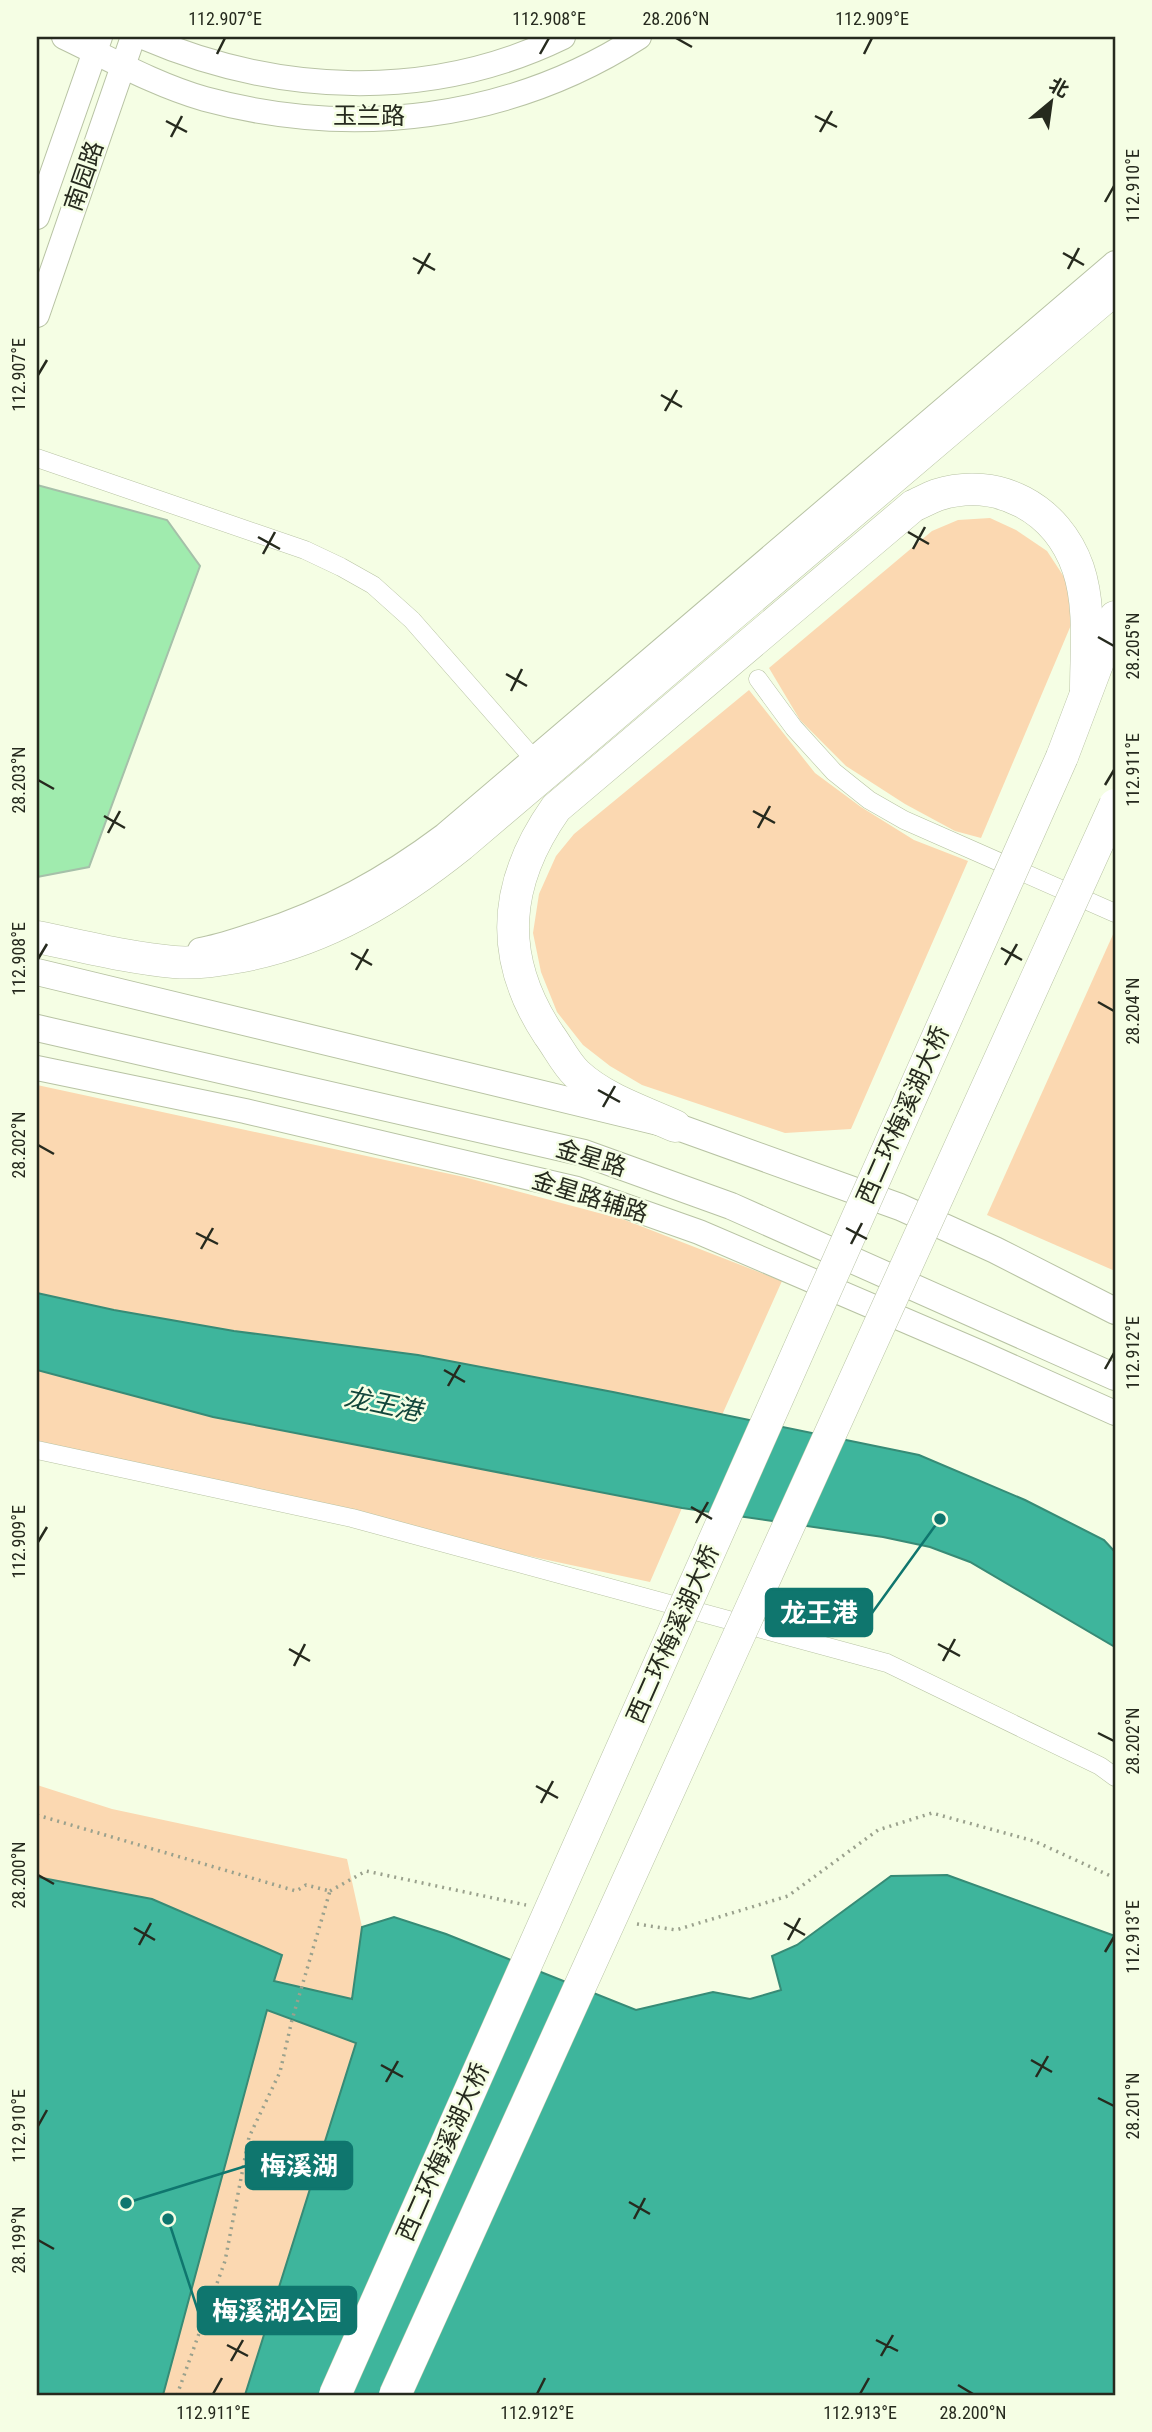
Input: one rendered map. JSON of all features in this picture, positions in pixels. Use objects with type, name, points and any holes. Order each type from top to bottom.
[{"type":"highway","points":[[37,937],[174,962],[203,962],[262,952],[309,938],[386,900],[419,878],[1115,289]]},
{"type":"highway","points":[[675,1126],[603,1094],[576,1073],[535,1013],[521,978],[512,926],[515,897],[524,861],[537,834],[556,808],[913,506],[937,495],[969,491],[996,492],[1020,499],[1055,526],[1078,568],[1086,603],[1086,690]]},
{"type":"highway","name":"西二环梅溪湖大桥","points":[[335,2395],[1062,757],[1115,617]]},
{"type":"highway","points":[[395,2395],[1115,805]]},
{"type":"main road","name":"金星路","points":[[37,972],[675,1126],[900,1207],[1115,1311]]},
{"type":"main road","name":"金星路","points":[[37,1028],[584,1153],[731,1206],[1115,1377]]},
{"type":"street","name":"玉兰路","points":[[64,37],[97,44],[123,65],[160,83],[205,99],[252,108],[340,118],[425,116],[474,107],[541,86],[616,52],[639,37]]},
{"type":"street","name":"南园路","points":[[37,316],[133,37]]},
{"type":"street","name":"玉兰路","points":[[143,37],[197,58],[250,73],[293,80],[351,83],[419,81],[470,71],[540,48],[563,37]]},
{"type":"street","name":"南园路","points":[[37,217],[97,44]]},
{"type":"street","points":[[129,954],[181,953],[211,948],[296,921],[342,901],[404,865],[445,835],[533,758],[712,618],[1115,263]]},
{"type":"street","points":[[37,458],[305,551],[373,585],[412,620],[533,758]]},
{"type":"street","points":[[758,679],[794,728],[834,772],[869,800],[904,820],[1115,913]]},
{"type":"street","name":"金星路辅路","points":[[37,1068],[245,1111],[577,1189],[699,1231],[1115,1413]]},
{"type":"street","points":[[37,1450],[352,1518],[887,1663],[1100,1766],[1115,1777]]},
{"type":"path","points":[[636,1924],[676,1930],[788,1896],[878,1830],[932,1812],[1034,1841],[1115,1878]]},
{"type":"path","points":[[37,1815],[296,1891],[306,1885],[330,1891],[366,1871],[527,1905]]},
{"type":"path","points":[[177,2395],[225,2261],[249,2137],[280,2072],[292,2020],[330,1891]]},
{"type":"shaded area","points":[[990,518],[1016,530],[1047,551],[1070,586],[1071,625],[981,838],[955,831],[905,804],[846,766],[800,720],[769,668],[932,531],[958,520]]},
{"type":"shaded area","points":[[749,690],[815,773],[861,807],[914,840],[968,861],[851,1129],[785,1133],[642,1085],[610,1066],[583,1045],[557,1012],[541,972],[533,933],[539,894],[556,856],[574,834]]},
{"type":"shaded area","points":[[1115,930],[1115,1271],[987,1215]]},
{"type":"shaded area","points":[[37,1085],[464,1177],[625,1220],[782,1281],[722,1415],[418,1355],[234,1331],[114,1310],[37,1293]]},
{"type":"shaded area","points":[[37,1370],[213,1417],[682,1508],[650,1582],[37,1450]]},
{"type":"shaded area","points":[[37,1785],[112,1809],[347,1859],[362,1927],[352,1999],[356,2043],[245,2395],[37,2395]]},
{"type":"water","points":[[37,1293],[114,1310],[234,1331],[418,1355],[919,1455],[1025,1500],[1104,1540],[1115,1552],[1115,1647],[970,1562],[930,1547],[883,1537],[682,1508],[213,1417],[37,1370]]},
{"type":"water","points":[[947,1875],[1115,1936],[1115,2395],[245,2395],[356,2043],[267,2010],[163,2395],[37,2395],[37,1877],[152,1899],[282,1955],[274,1981],[352,1999],[362,1927],[394,1917],[446,1934],[636,2010],[713,1992],[750,1999],[781,1990],[772,1956],[797,1945],[891,1876]]},
{"type":"building","points":[[37,485],[167,520],[200,566],[89,867],[37,877]]},
{"type":"place","name":"龙王港","points":[[940,1519]]},
{"type":"place","name":"梅溪湖","points":[[126,2203]]},
{"type":"place","name":"梅溪湖公园","points":[[168,2219]]}]
